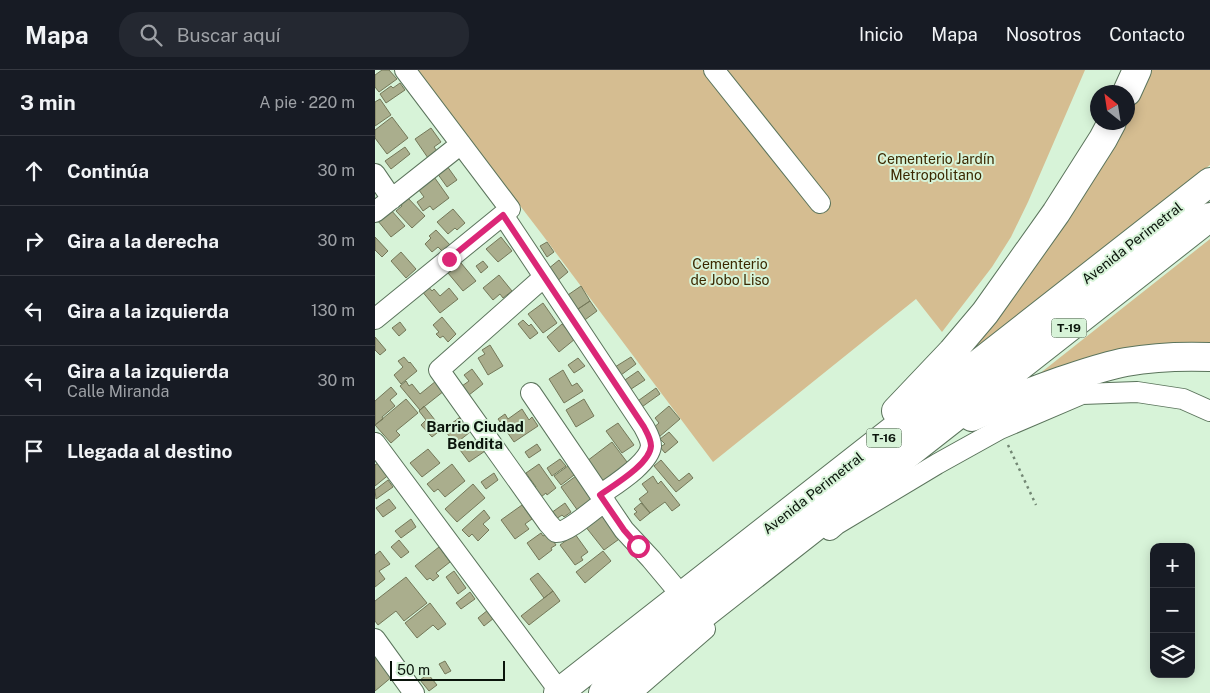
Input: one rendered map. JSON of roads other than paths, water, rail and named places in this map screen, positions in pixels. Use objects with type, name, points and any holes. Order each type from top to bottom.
[{"type":"highway","points":[[1130,85],[1137,70]]},
{"type":"highway","points":[[828,482],[952,352],[985,313],[1056,213],[1107,130]]},
{"type":"highway","name":"Avenida Perimetral","points":[[559,692],[1210,182]]},
{"type":"highway","name":"Avenida Perimetral","points":[[603,693],[1210,217]]},
{"type":"highway","points":[[928,438],[1021,395],[1085,372],[1125,362],[1155,358],[1210,357]]},
{"type":"street","points":[[405,70],[461,144],[506,212],[544,277],[649,437],[651,446],[645,459],[567,528],[559,532],[556,532],[548,523],[439,370],[544,277]]},
{"type":"street","points":[[714,70],[820,203]]},
{"type":"street","points":[[375,212],[461,144]]},
{"type":"street","points":[[375,174],[392,199]]},
{"type":"street","points":[[375,319],[506,212]]},
{"type":"street","points":[[631,693],[728,609],[837,524],[1000,428],[1082,394],[1137,392],[1183,400],[1210,411]]},
{"type":"street","points":[[531,393],[624,530],[682,596]]},
{"type":"street","points":[[928,438],[943,461]]},
{"type":"street","points":[[375,442],[559,692]]},
{"type":"street","points":[[375,639],[414,693]]},
{"type":"district","name":"Barrio Ciudad Bendita","points":[[475,436]]},
{"type":"park label","name":"Cementerio Jardín Metropolitano","points":[[936,168]]},
{"type":"park label","name":"Cementerio de Jobo Liso","points":[[730,272]]}]
